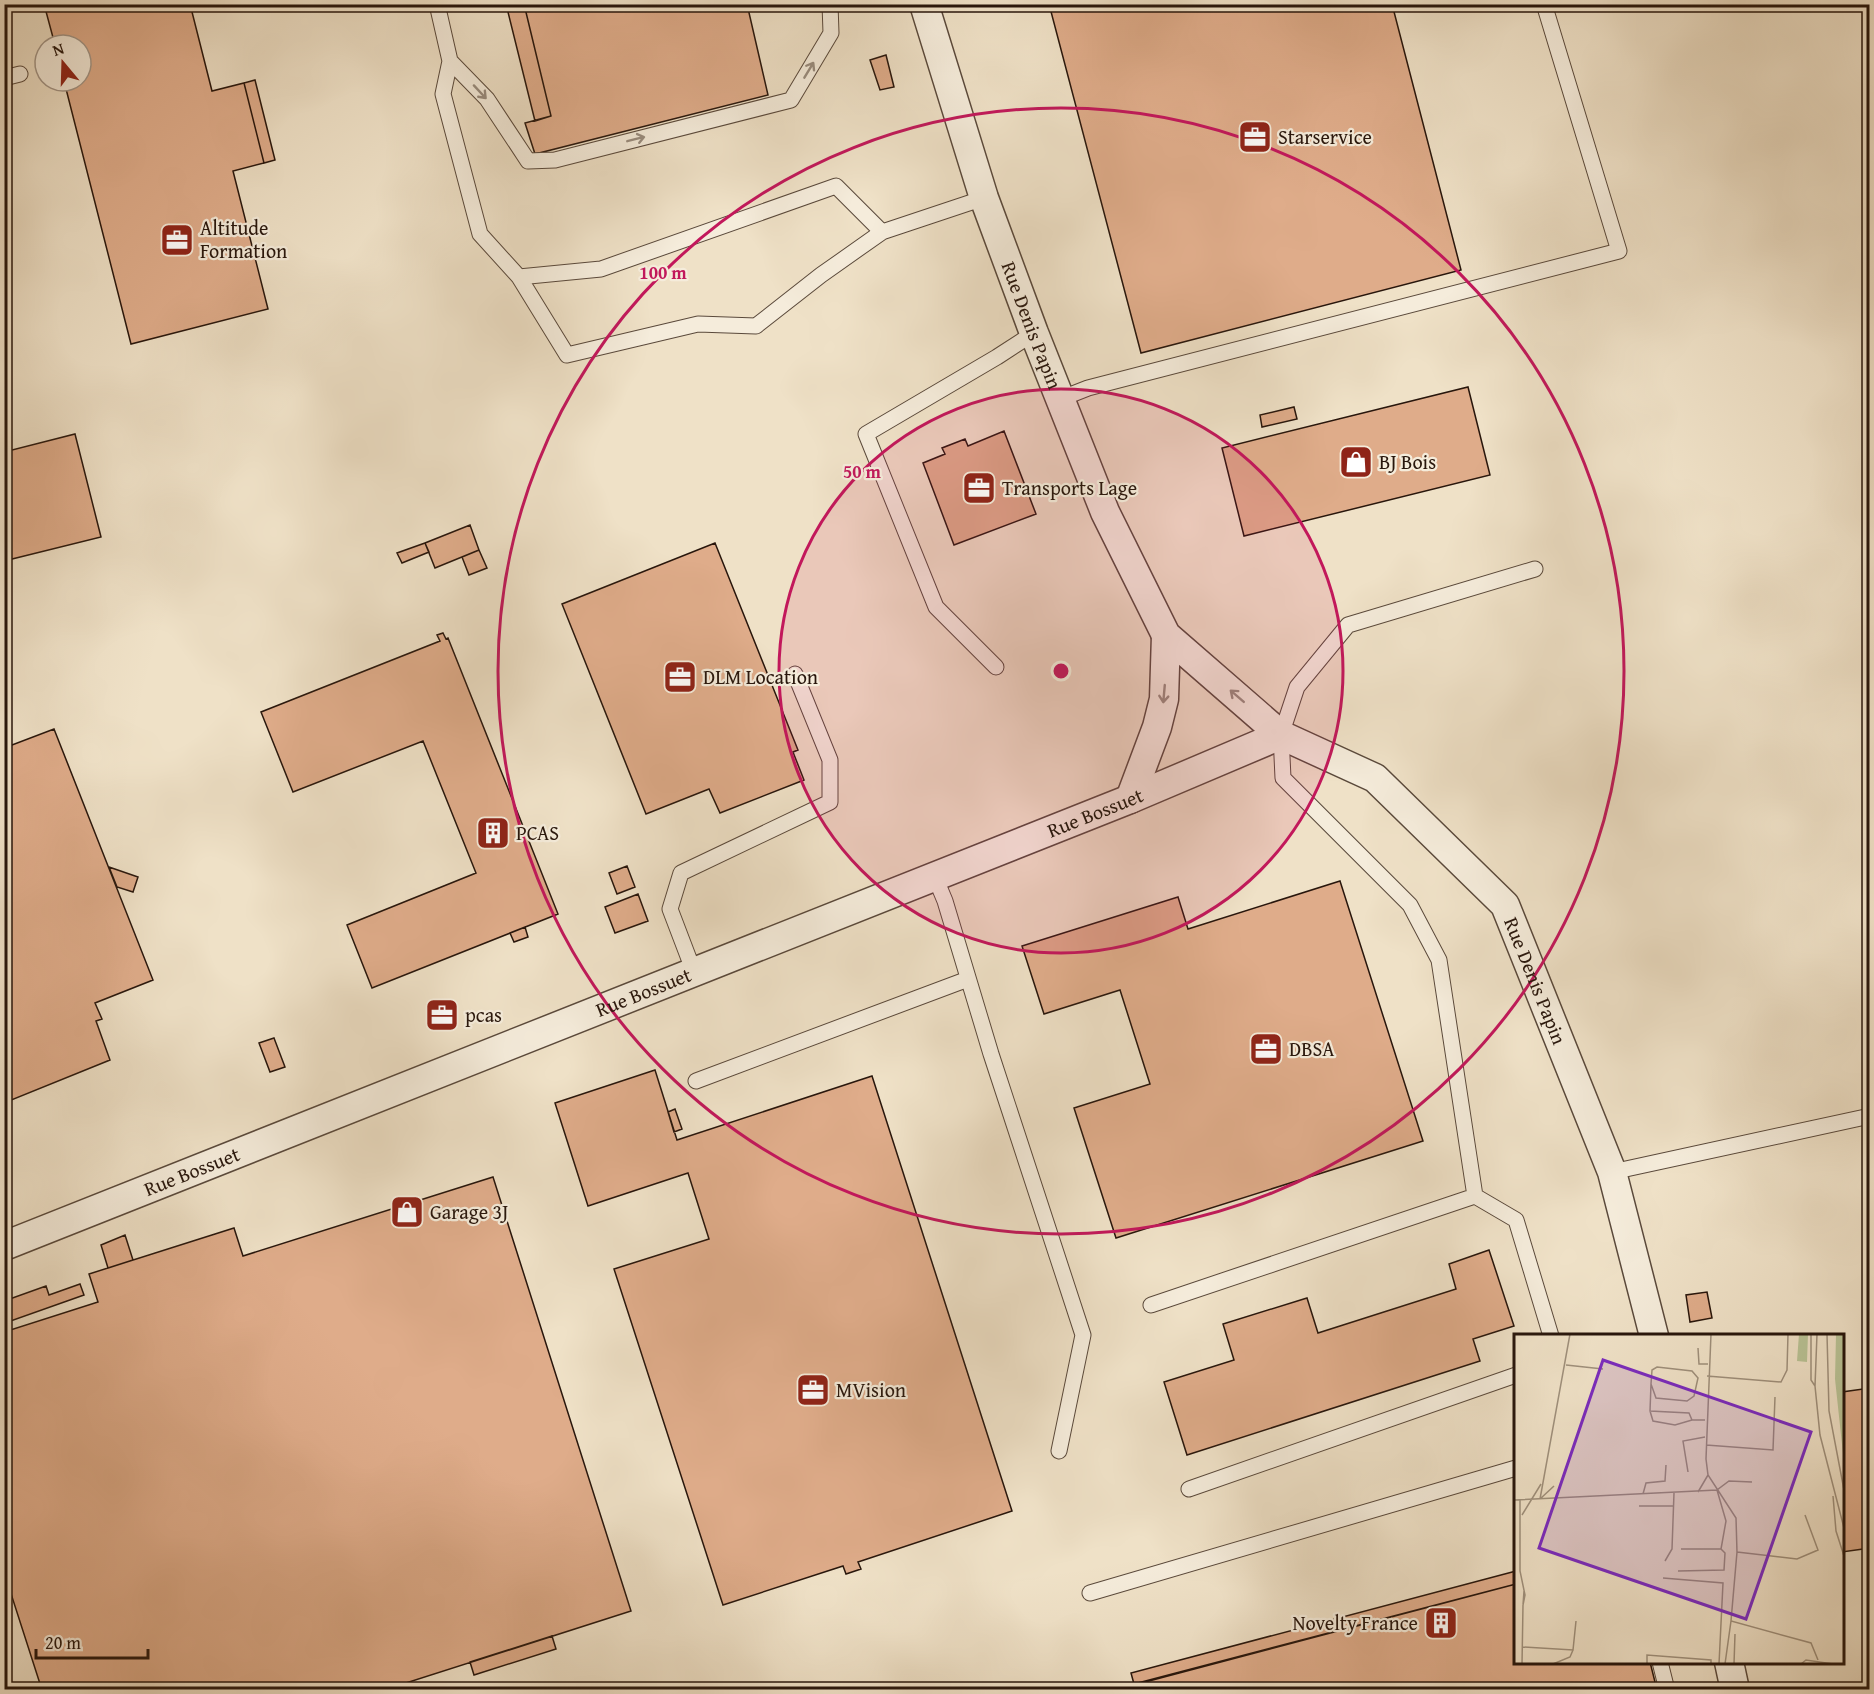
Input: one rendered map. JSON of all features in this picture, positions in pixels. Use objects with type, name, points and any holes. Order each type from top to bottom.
[{"type":"street","name":"Rue Denis Papin","points":[[924,4],[984,198],[1034,333],[1105,512],[1166,635],[1281,735],[1375,778],[1505,904],[1612,1172],[1654,1334]]},
{"type":"street","name":"Rue Denis Papin","points":[[1130,799],[1157,727],[1164,699],[1166,635]]},
{"type":"street","name":"Rue Bossuet","points":[[4,1246],[1130,799],[1281,735]]},
{"type":"street","points":[[1730,1664],[1736,1689]]},
{"type":"lane","points":[[437,4],[450,61],[443,94],[480,234],[519,277],[567,355],[698,324],[756,326],[821,275],[882,232],[984,198]]},
{"type":"lane","points":[[450,61],[487,99],[528,161],[555,160],[791,100],[831,33],[830,4]]},
{"type":"lane","points":[[1060,399],[1088,388],[1619,251],[1544,4]]},
{"type":"lane","points":[[519,277],[601,269],[836,186],[882,232]]},
{"type":"lane","points":[[996,667],[936,607],[866,434],[1034,333]]},
{"type":"lane","points":[[1475,1196],[1439,960],[1410,905],[1283,778],[1281,735],[1297,687],[1348,625],[1535,569]]},
{"type":"lane","points":[[694,972],[669,909],[681,873],[830,802],[830,760],[795,674]]},
{"type":"lane","points":[[935,877],[945,901],[968,980],[1083,1335],[1059,1451]]},
{"type":"lane","points":[[696,1081],[968,980]]},
{"type":"lane","points":[[1612,1172],[1869,1116]]},
{"type":"lane","points":[[1151,1305],[1475,1196],[1516,1220],[1551,1334]]},
{"type":"lane","points":[[1189,1489],[1514,1375]]},
{"type":"lane","points":[[1090,1593],[1514,1468]]},
{"type":"lane","points":[[1661,1664],[1667,1689]]},
{"type":"building","name":"Altitude Formation","points":[[44,4],[190,4],[212,91],[244,83],[264,163],[233,171],[268,309],[131,344],[67,93],[93,93],[93,33],[52,33]]},
{"type":"building","points":[[506,4],[524,4],[551,116],[535,121]]},
{"type":"building","points":[[524,4],[747,4],[768,95],[535,154],[525,123],[551,116]]},
{"type":"building","name":"Starservice","points":[[1049,4],[1392,4],[1461,270],[1141,353]]},
{"type":"building","points":[[886,55],[894,87],[880,90],[870,60]]},
{"type":"building","points":[[255,80],[275,160],[264,163],[244,83]]},
{"type":"building","name":"BJ Bois","points":[[1468,387],[1490,475],[1244,536],[1222,448]]},
{"type":"building","points":[[1294,407],[1297,419],[1262,427],[1260,415]]},
{"type":"building","name":"Transports Lage","points":[[1004,431],[1036,514],[954,545],[923,463],[945,454],[942,448],[965,439],[968,446]]},
{"type":"building","points":[[75,434],[101,537],[4,561],[4,452]]},
{"type":"building","points":[[470,525],[479,550],[435,568],[425,543]]},
{"type":"building","points":[[425,543],[429,552],[402,563],[397,553]]},
{"type":"building","name":"DLM Location","points":[[715,543],[798,750],[793,752],[804,780],[720,813],[709,789],[646,814],[562,604]]},
{"type":"building","points":[[479,550],[487,568],[469,575],[462,557]]},
{"type":"building","name":"PCAS","points":[[443,633],[446,639],[448,638],[558,914],[372,988],[347,925],[476,873],[423,741],[293,792],[261,712],[440,641],[437,635]]},
{"type":"building","points":[[54,729],[153,980],[95,1003],[102,1019],[96,1021],[110,1060],[4,1103],[4,748]]},
{"type":"building","points":[[627,866],[635,887],[617,894],[609,873]]},
{"type":"building","points":[[109,867],[138,877],[133,892],[117,887]]},
{"type":"building","name":"DBSA","points":[[1340,881],[1423,1141],[1116,1238],[1074,1108],[1150,1084],[1120,990],[1044,1014],[1022,946],[1178,897],[1188,929]]},
{"type":"building","points":[[638,894],[648,921],[615,933],[605,907]]},
{"type":"building","points":[[525,927],[528,937],[514,942],[510,933]]},
{"type":"building","points":[[274,1038],[285,1067],[270,1072],[259,1043]]},
{"type":"building","name":"MVision","points":[[655,1070],[677,1140],[872,1076],[1012,1511],[858,1562],[861,1569],[846,1574],[843,1566],[723,1605],[614,1269],[709,1239],[688,1173],[588,1206],[555,1103]]},
{"type":"building","points":[[675,1109],[682,1129],[674,1132],[668,1112]]},
{"type":"building","points":[[493,1177],[631,1611],[384,1690],[42,1690],[4,1572],[4,1332],[98,1302],[89,1274],[234,1228],[243,1256]]},
{"type":"building","points":[[125,1235],[133,1260],[108,1268],[101,1245]]},
{"type":"building","points":[[1489,1250],[1514,1326],[1473,1339],[1480,1361],[1187,1455],[1164,1382],[1234,1360],[1223,1324],[1307,1298],[1318,1333],[1456,1289],[1449,1264]]},
{"type":"building","points":[[80,1284],[84,1295],[5,1323],[4,1301],[46,1286],[49,1295]]},
{"type":"building","points":[[1707,1292],[1712,1318],[1690,1322],[1686,1295]]},
{"type":"building","points":[[1870,1388],[1870,1548],[1844,1552],[1844,1392]]},
{"type":"building","points":[[1514,1572],[1514,1585],[1134,1684],[1131,1673]]},
{"type":"building","name":"Novelty France","points":[[1514,1585],[1514,1664],[1650,1664],[1657,1690],[1115,1690]]},
{"type":"building","points":[[552,1636],[556,1649],[474,1675],[470,1662]]},
{"type":"place","name":"Starservice","points":[[1255,137]]},
{"type":"place","name":"Altitude Formation","points":[[177,240]]},
{"type":"place","name":"BJ Bois","points":[[1356,462]]},
{"type":"place","name":"Transports Lage","points":[[979,488]]},
{"type":"place","name":"DLM Location","points":[[680,677]]},
{"type":"place","name":"PCAS","points":[[493,833]]},
{"type":"place","name":"pcas","points":[[442,1015]]},
{"type":"place","name":"DBSA","points":[[1266,1049]]},
{"type":"place","name":"Garage 3J","points":[[407,1212]]},
{"type":"place","name":"MVision","points":[[813,1390]]},
{"type":"place","name":"Novelty France","points":[[1441,1623]]}]
